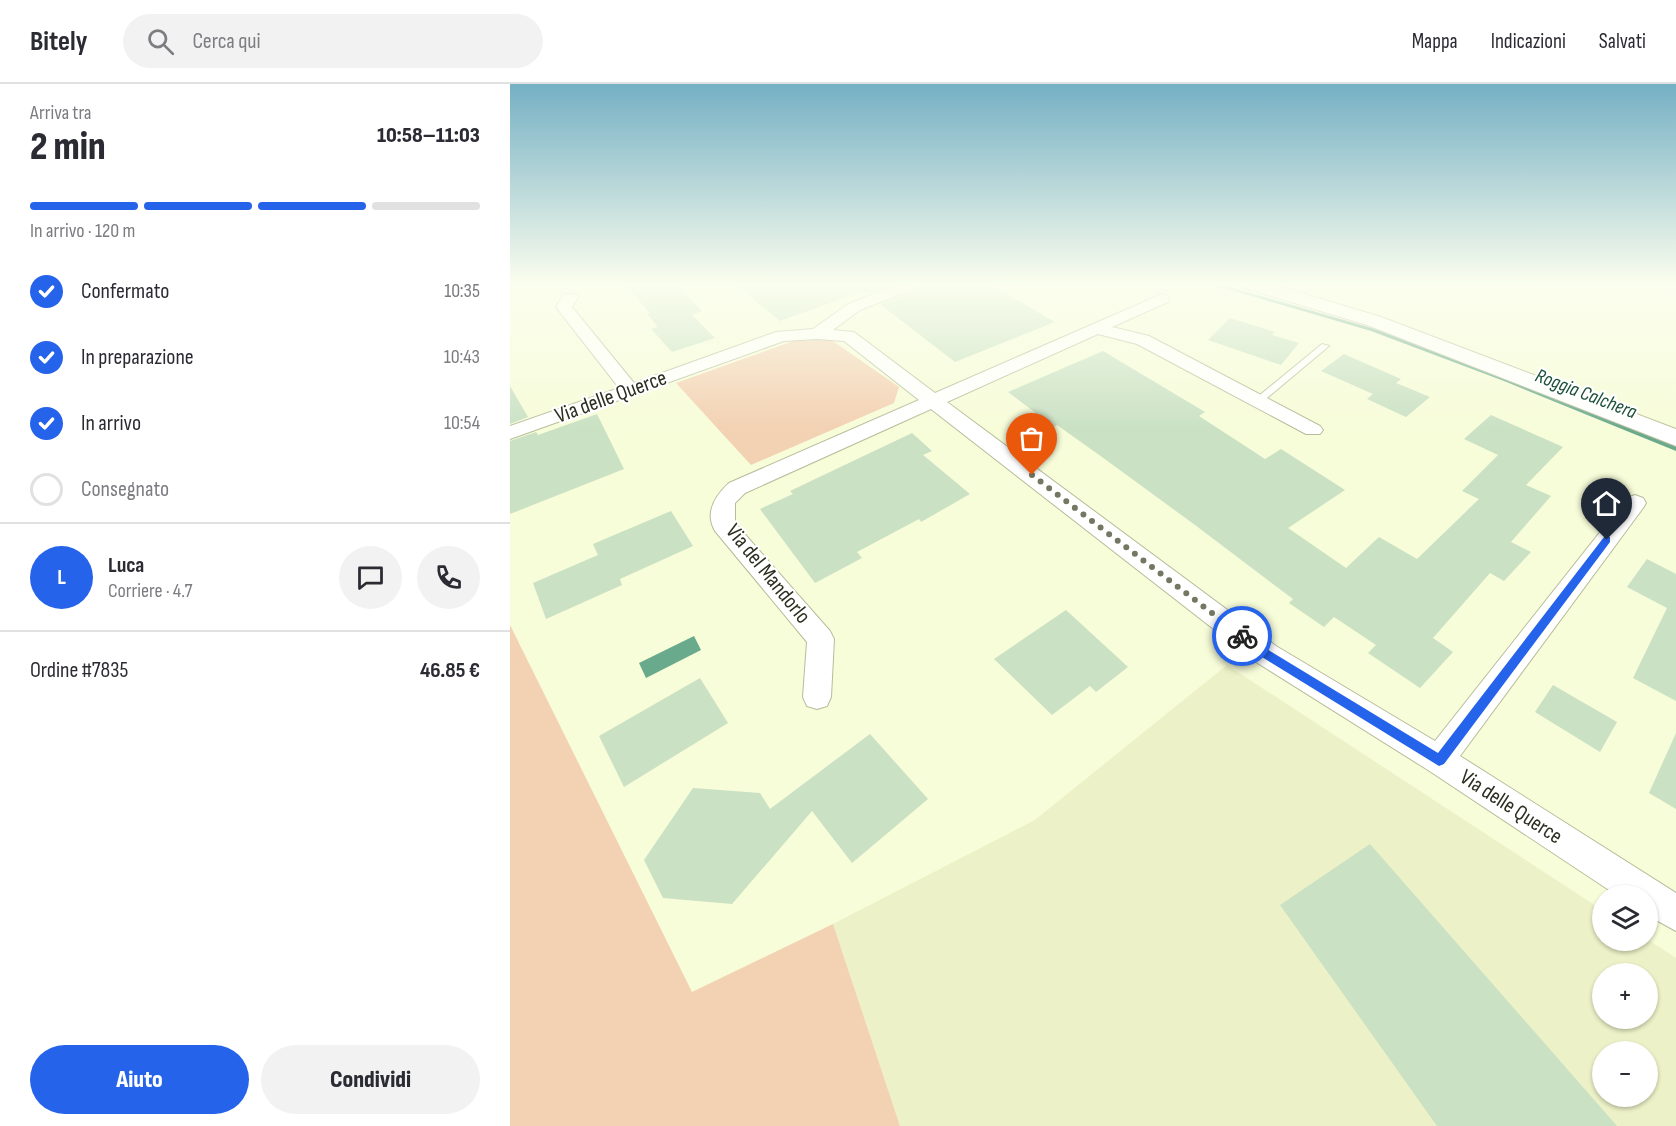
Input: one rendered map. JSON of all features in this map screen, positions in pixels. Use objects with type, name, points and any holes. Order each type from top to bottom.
[{"type":"street","points":[[584,332],[630,390]]},
{"type":"street","points":[[817,334],[820,332]]},
{"type":"street","name":"Via del Mandorlo","points":[[817,697],[820,639],[723,525],[724,501],[737,488],[1087,332]]},
{"type":"street","points":[[1110,332],[1143,340],[1313,430]]},
{"type":"street","points":[[1401,332],[1676,438]]},
{"type":"street","name":"Via delle Querce","points":[[510,433],[782,336],[817,334],[848,336],[1266,654],[1439,760],[1676,914]]},
{"type":"street","points":[[1439,760],[1635,503]]},
{"type":"lane","points":[[1258,401],[1325,346]]},
{"type":"shaded area","points":[[830,339],[899,387],[894,403],[751,465],[676,383],[793,341]]},
{"type":"shaded area","points":[[510,625],[692,992],[833,924],[900,1126],[510,1126]]},
{"type":"shaded area","points":[[694,636],[701,650],[646,678],[639,663]]},
{"type":"shaded area","points":[[1227,665],[1592,903],[1592,951],[1658,951],[1658,946],[1676,958],[1676,1126],[900,1126],[833,924],[1035,820]]},
{"type":"building","points":[[653,332],[709,332],[715,338],[672,352]]},
{"type":"building","points":[[916,332],[1031,332],[955,362]]},
{"type":"building","points":[[1216,332],[1274,332],[1272,335],[1299,343],[1281,365],[1208,340]]},
{"type":"building","points":[[1103,351],[1205,412],[1199,416],[1265,459],[1281,449],[1345,490],[1288,528],[1346,568],[1379,537],[1417,559],[1479,499],[1462,491],[1498,455],[1464,439],[1491,415],[1563,447],[1526,485],[1551,496],[1511,542],[1531,552],[1504,581],[1490,573],[1433,638],[1453,652],[1420,688],[1368,653],[1376,645],[1334,617],[1324,627],[1289,603],[1293,599],[1195,525],[1057,425],[1054,427],[1008,392]]},
{"type":"building","points":[[1344,354],[1401,379],[1396,383],[1430,397],[1406,417],[1367,399],[1373,394],[1321,371]]},
{"type":"building","points":[[510,386],[528,417],[510,424]]},
{"type":"building","points":[[597,414],[624,469],[510,514],[510,441],[536,432],[538,435]]},
{"type":"building","points":[[912,433],[932,451],[923,455],[970,494],[921,522],[919,519],[857,552],[862,558],[815,583],[760,509],[793,494],[790,491]]},
{"type":"building","points":[[671,511],[693,546],[620,579],[622,585],[546,619],[533,583],[598,555],[593,544]]},
{"type":"building","points":[[1647,559],[1676,574],[1676,701],[1633,678],[1667,608],[1627,587]]},
{"type":"building","points":[[1066,610],[1128,667],[1096,692],[1090,686],[1052,715],[994,659]]},
{"type":"building","points":[[700,678],[728,723],[624,787],[599,736]]},
{"type":"building","points":[[1553,685],[1617,722],[1600,752],[1535,712]]},
{"type":"building","points":[[1676,733],[1676,809],[1649,793]]},
{"type":"building","points":[[870,734],[928,799],[852,863],[812,811],[732,904],[663,898],[644,860],[693,788],[760,793],[770,809]]},
{"type":"building","points":[[1370,844],[1592,1097],[1592,1107],[1600,1107],[1617,1126],[1437,1126],[1280,905]]},
{"type":"waterway","name":"Roggia Calchera","points":[[1377,332],[1506,380],[1676,449]]},
{"type":"way so far","points":[[1032,475],[1242,636]]},
{"type":"route","points":[[1242,636],[1266,654],[1439,760],[1607,540]]}]
